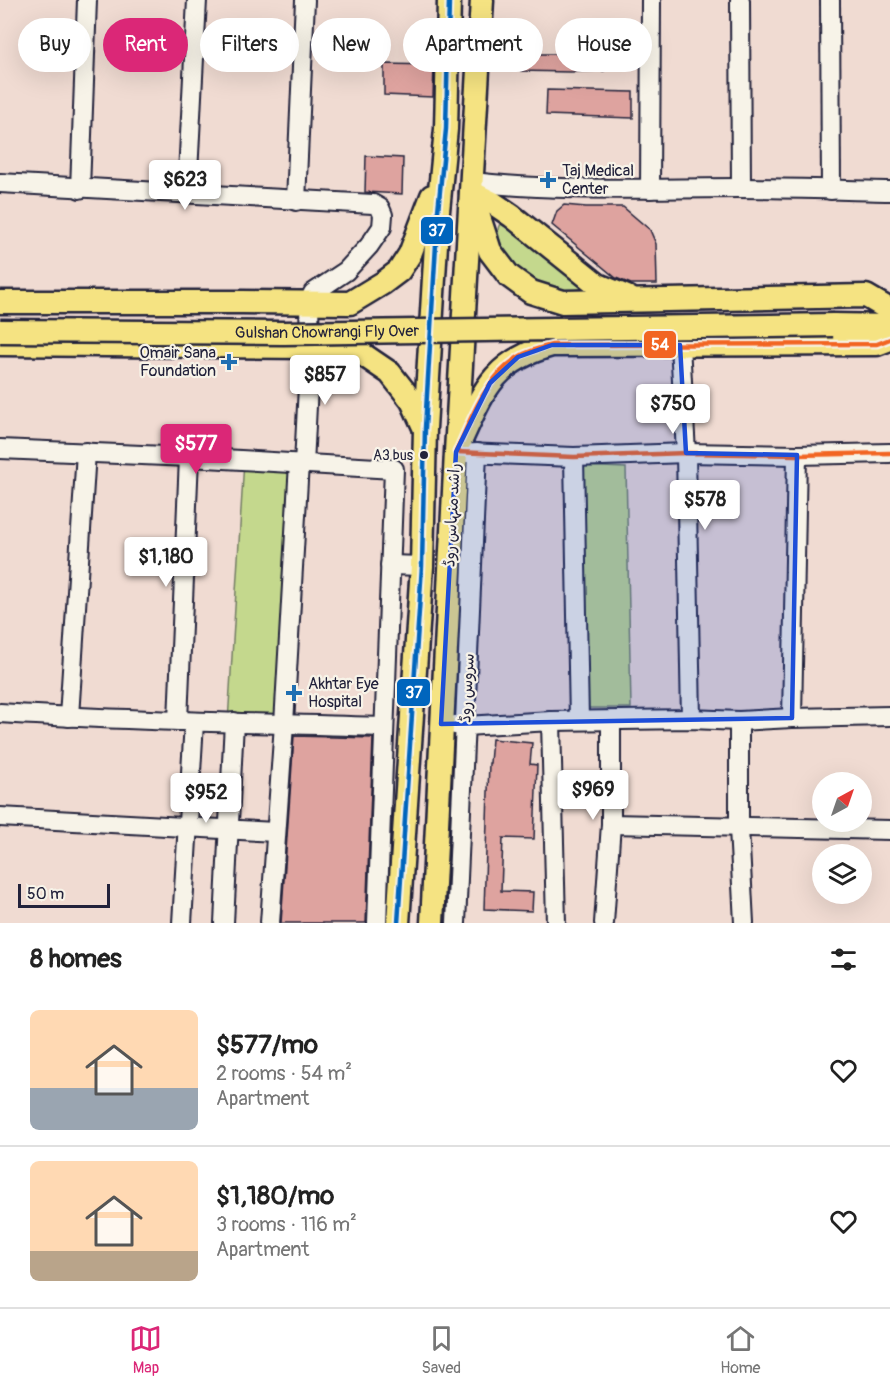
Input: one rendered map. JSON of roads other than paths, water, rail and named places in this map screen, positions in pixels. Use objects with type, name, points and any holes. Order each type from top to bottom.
[{"type":"main road","name":"راشد منہاس روڈ","points":[[398,923],[422,566],[425,428],[435,256],[446,129],[449,0]]},
{"type":"main road","name":"راشد منہاس روڈ","points":[[432,923],[441,724],[466,453],[472,187],[482,0]]},
{"type":"main road","points":[[0,302],[350,303],[399,271],[410,254],[442,166]]},
{"type":"main road","points":[[472,187],[598,285],[638,302]]},
{"type":"main road","points":[[472,187],[490,251],[509,276],[531,292],[563,302],[866,296],[890,311]]},
{"type":"main road","points":[[832,318],[890,311]]},
{"type":"main road","name":"Gulshan Chowrangi Fly Over","points":[[0,316],[236,319],[832,318]]},
{"type":"main road","points":[[832,318],[890,326]]},
{"type":"main road","name":"Gulshan Chowrangi Fly Over","points":[[0,331],[284,333],[832,318]]},
{"type":"main road","points":[[466,453],[476,409],[490,382],[518,357],[552,345],[877,344],[890,339]]},
{"type":"main road","points":[[0,344],[310,348],[362,354],[390,373],[412,401],[425,428]]},
{"type":"street","points":[[80,189],[87,0]]},
{"type":"street","points":[[187,193],[197,0]]},
{"type":"street","points":[[296,201],[305,0]]},
{"type":"street","points":[[650,189],[651,0]]},
{"type":"street","points":[[740,0],[741,188]]},
{"type":"street","points":[[830,0],[831,190]]},
{"type":"street","points":[[0,183],[373,204],[380,208],[383,215],[382,228],[369,246],[346,271],[313,293],[309,302],[310,348],[270,923]]},
{"type":"street","points":[[472,187],[890,190]]},
{"type":"street","points":[[680,345],[686,453],[691,719]]},
{"type":"street","points":[[0,449],[394,469],[377,923]]},
{"type":"street","points":[[69,717],[86,452]]},
{"type":"street","points":[[466,453],[574,457],[686,453],[797,455],[890,453]]},
{"type":"street","name":"سروس روڈ","points":[[456,923],[465,726],[466,453]]},
{"type":"street","points":[[792,718],[797,455]]},
{"type":"street","points":[[182,923],[188,828],[186,722],[189,457]]},
{"type":"street","points":[[574,457],[579,720]]},
{"type":"street","points":[[390,565],[422,566]]},
{"type":"street","points":[[0,713],[186,722],[384,727]]},
{"type":"street","points":[[441,724],[465,726],[579,720],[739,721],[890,716]]},
{"type":"street","points":[[604,923],[611,825],[610,720]]},
{"type":"street","points":[[551,721],[556,923]]},
{"type":"street","points":[[739,721],[739,828],[744,923]]},
{"type":"street","points":[[224,923],[234,722]]},
{"type":"street","points":[[0,818],[275,832]]},
{"type":"street","points":[[611,825],[890,830]]},
{"type":"place","name":"Taj Medical Center","points":[[548,180]]},
{"type":"place","name":"Omair Sana Foundation","points":[[229,362]]},
{"type":"place","name":"A3 bus","points":[[424,455]]},
{"type":"place","name":"Akhtar Eye Hospital","points":[[294,693]]}]
